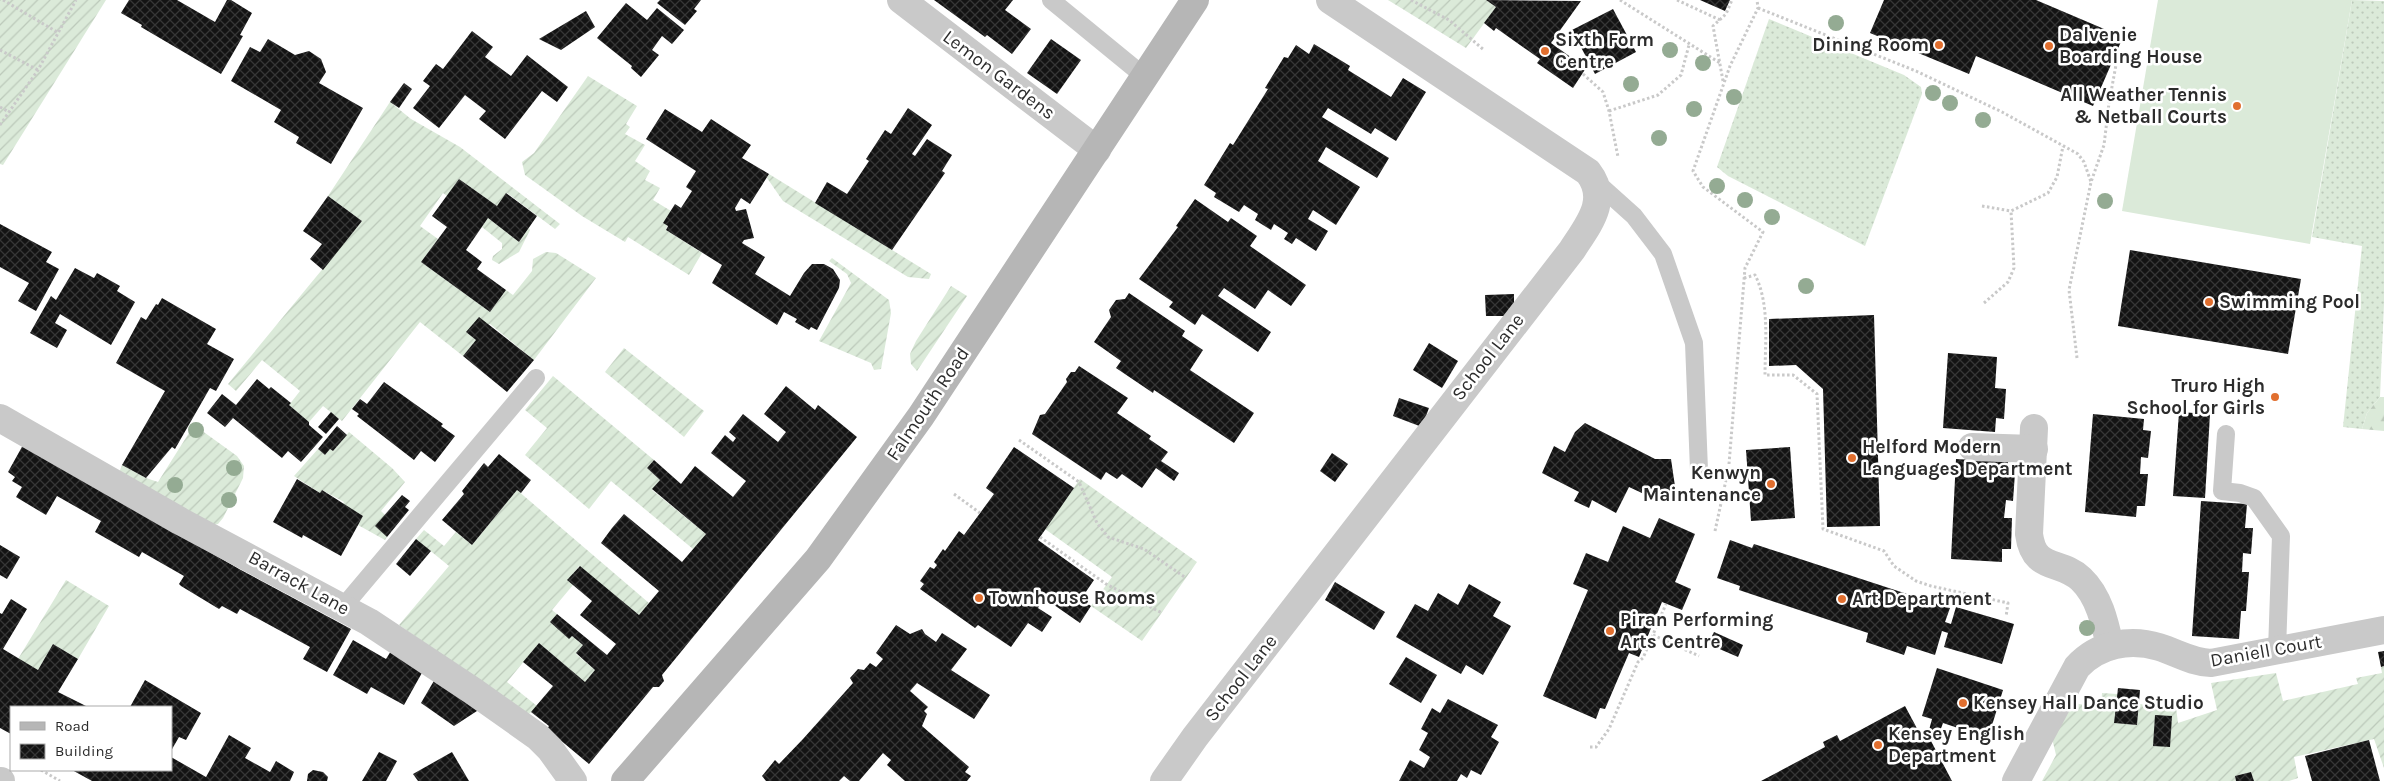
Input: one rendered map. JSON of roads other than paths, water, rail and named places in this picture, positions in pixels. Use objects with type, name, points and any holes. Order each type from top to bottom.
[{"type":"street","name":"Lemon Gardens","points":[[901,0],[1097,150]]},
{"type":"street","name":"Falmouth Road","points":[[625,781],[818,559],[921,416],[1195,0]]},
{"type":"street","points":[[1330,0],[1588,172],[1595,181]]},
{"type":"street","name":"School Lane","points":[[1164,781],[1490,353],[1572,250],[1596,208],[1598,194],[1595,181]]},
{"type":"street","name":"Barrack Lane","points":[[0,418],[172,516],[343,607],[473,691],[538,737],[550,749],[573,781]]},
{"type":"street","points":[[1972,447],[2034,438],[2029,534],[2031,548],[2042,560],[2080,578],[2094,596],[2105,623],[2110,646]]},
{"type":"street","name":"Daniell Court","points":[[2016,781],[2077,667],[2088,655],[2110,646],[2143,643],[2160,647],[2196,662],[2211,663],[2384,630]]},
{"type":"lane","points":[[1051,0],[1145,77]]},
{"type":"lane","points":[[1595,181],[1634,216],[1662,254],[1694,343],[1699,470]]},
{"type":"lane","points":[[343,607],[536,378]]},
{"type":"lane","points":[[2226,434],[2222,491],[2240,493],[2254,498],[2281,536],[2277,650]]},
{"type":"place","name":"Dining Room","points":[[1939,45]]},
{"type":"place","name":"Dalvenie Boarding House","points":[[2049,46]]},
{"type":"place","name":"Sixth Form Centre","points":[[1545,51]]},
{"type":"place","name":"All Weather Tennis & Netball Courts","points":[[2237,106]]},
{"type":"place","name":"Swimming Pool","points":[[2209,302]]},
{"type":"place","name":"Truro High School for Girls","points":[[2275,397]]},
{"type":"place","name":"Helford Modern Languages Department","points":[[1852,458]]},
{"type":"place","name":"Kenwyn Maintenance","points":[[1771,484]]},
{"type":"place","name":"Townhouse Rooms","points":[[979,598]]},
{"type":"place","name":"Art Department","points":[[1842,599]]},
{"type":"place","name":"Piran Performing Arts Centre","points":[[1610,631]]},
{"type":"place","name":"Kensey Hall Dance Studio","points":[[1963,703]]},
{"type":"place","name":"Kensey English Department","points":[[1878,745]]}]
